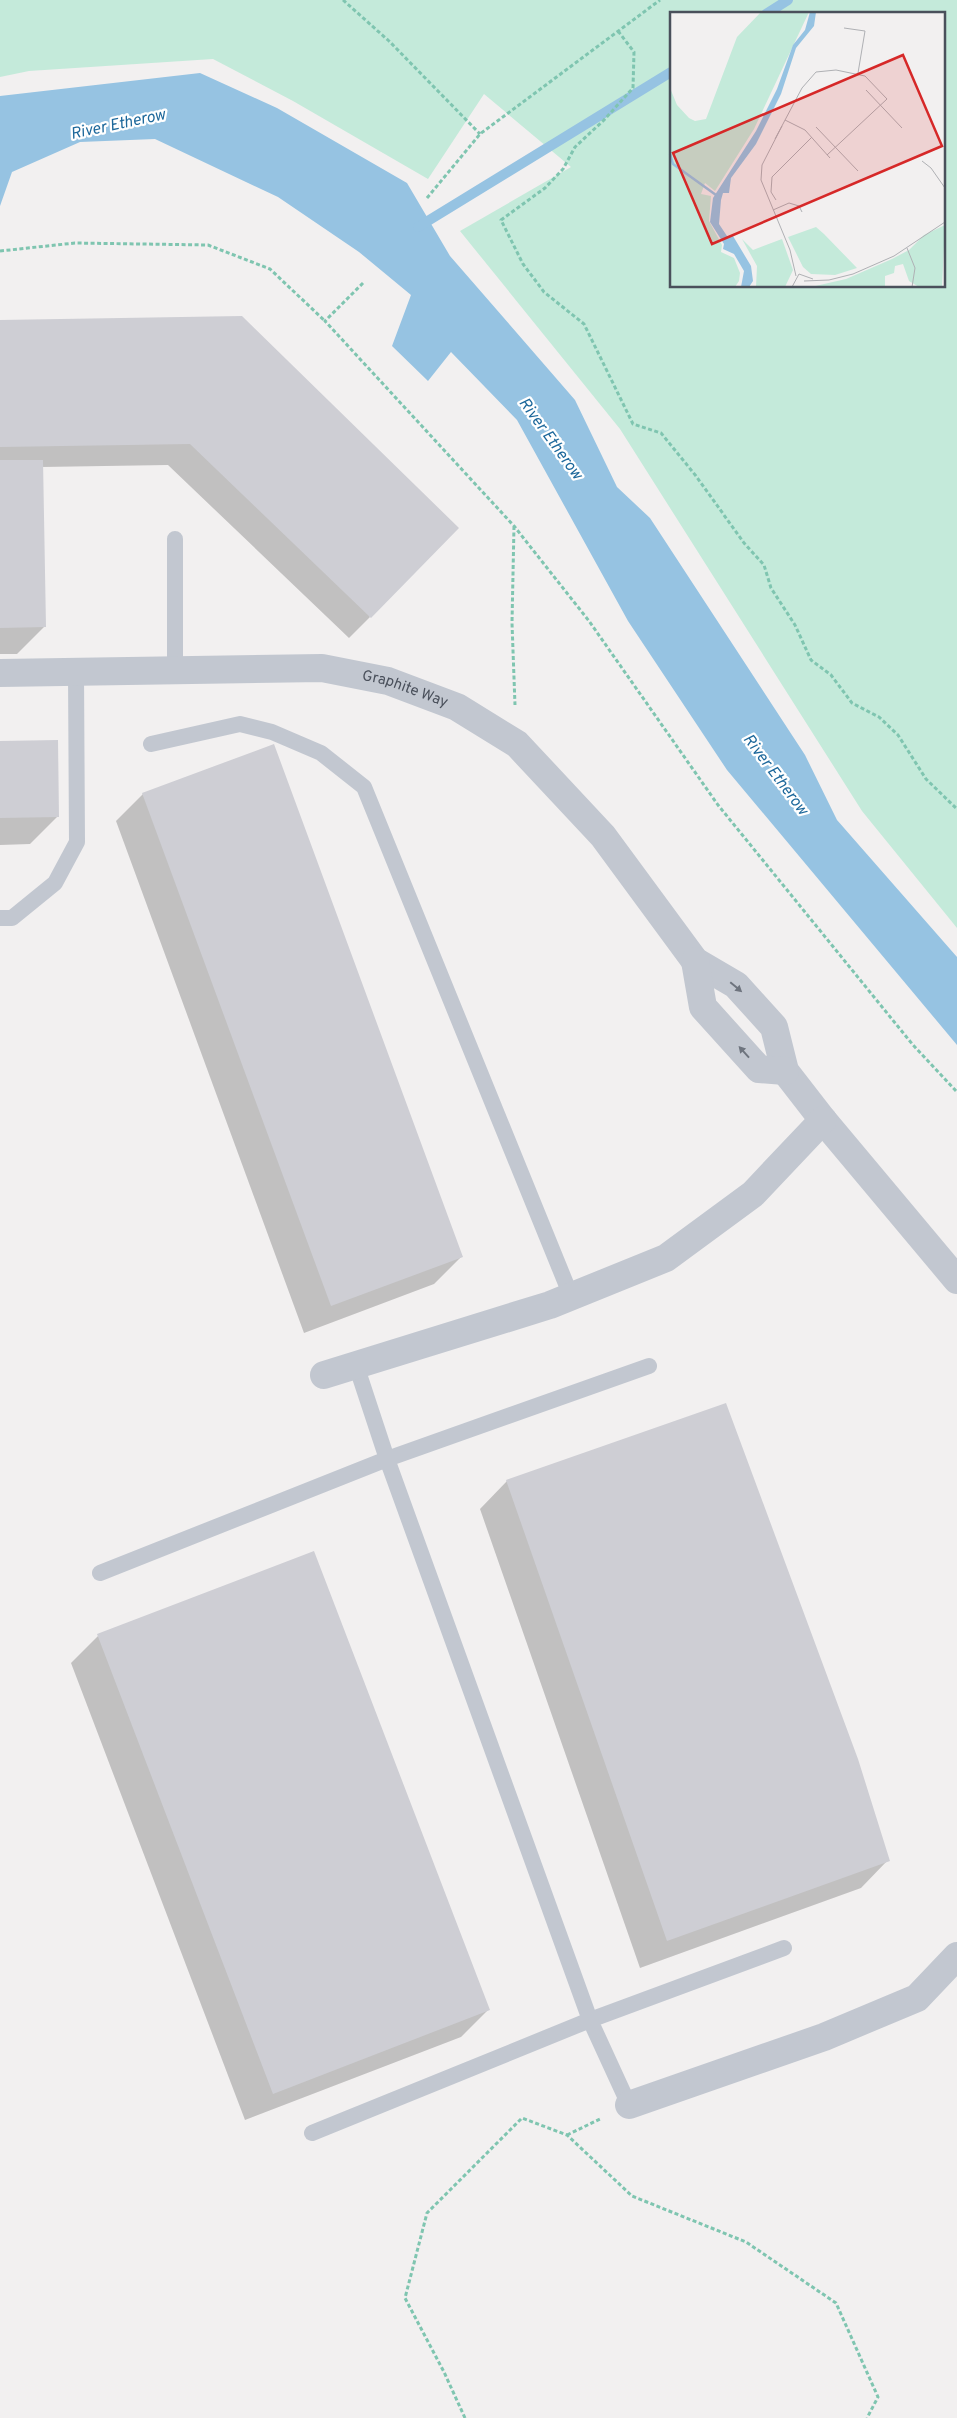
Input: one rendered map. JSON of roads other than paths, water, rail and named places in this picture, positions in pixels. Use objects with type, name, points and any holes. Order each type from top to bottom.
[{"type":"street","name":"Graphite Way","points":[[0,672],[76,673],[322,668],[388,681],[457,707],[516,744],[603,836],[695,961]]},
{"type":"street","points":[[695,961],[736,985],[774,1027],[785,1071],[823,1120],[957,1280]]},
{"type":"street","points":[[695,961],[703,1007],[758,1069],[785,1071]]},
{"type":"street","points":[[324,1375],[550,1306],[666,1258],[753,1194],[823,1120]]},
{"type":"street","points":[[629,2105],[824,2037],[917,1998],[957,1956]]},
{"type":"lane","points":[[175,539],[175,671]]},
{"type":"lane","points":[[0,918],[12,918],[55,883],[77,842],[76,673]]},
{"type":"lane","points":[[151,744],[240,724],[272,732],[321,752],[364,787],[571,1296]]},
{"type":"lane","points":[[356,1366],[387,1459],[590,2020],[629,2105]]},
{"type":"lane","points":[[100,1573],[387,1459],[649,1366]]},
{"type":"lane","points":[[312,2133],[590,2020],[784,1948]]},
{"type":"water","name":"River Etherow","points":[[200,73],[277,108],[407,183],[450,256],[575,400],[617,487],[650,518],[805,755],[837,820],[957,957],[957,1045],[727,770],[628,621],[517,420],[451,352],[428,381],[392,346],[411,295],[359,252],[278,197],[155,139],[80,142],[12,172],[0,206],[0,96]]},
{"type":"waterway","points":[[769,12],[788,0]]},
{"type":"waterway","points":[[418,227],[670,73]]}]
